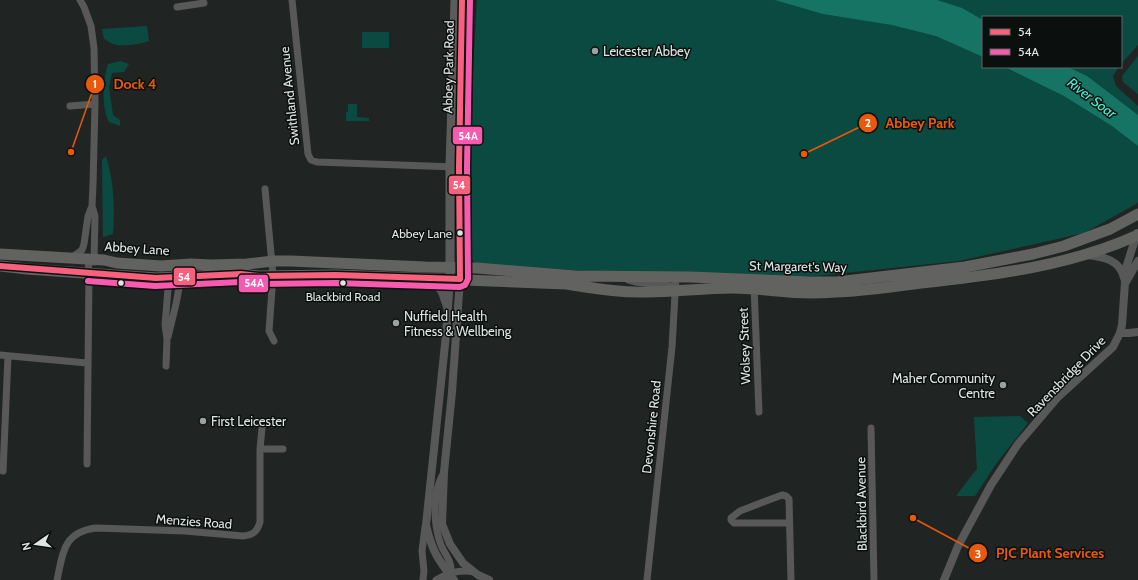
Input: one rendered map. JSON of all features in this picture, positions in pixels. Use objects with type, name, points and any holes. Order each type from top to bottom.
[{"type":"main road","name":"Abbey Park Road","points":[[454,0],[455,274]]},
{"type":"main road","name":"Abbey Park Road","points":[[455,167],[462,0]]},
{"type":"main road","name":"St Margaret's Way","points":[[455,274],[566,284],[624,292],[675,291],[754,284],[837,282],[965,267],[1033,254],[1064,246],[1110,229],[1138,214]]},
{"type":"main road","name":"St Margaret's Way","points":[[455,274],[676,277],[754,284],[808,293],[860,291],[996,275],[1036,267],[1084,255],[1137,233]]},
{"type":"main road","name":"Abbey Lane","points":[[0,254],[70,258],[89,262],[105,271],[156,278],[241,274],[336,275],[428,279],[455,274]]},
{"type":"main road","name":"Abbey Lane","points":[[0,266],[89,262],[160,266],[191,264],[247,264],[273,261],[455,274]]},
{"type":"street","points":[[80,0],[88,16],[93,37],[95,71],[92,206],[95,216],[89,262],[87,464]]},
{"type":"street","name":"Swithland Avenue","points":[[292,0],[300,87],[309,157],[317,162],[455,167]]},
{"type":"street","points":[[177,7],[186,3],[204,3]]},
{"type":"street","points":[[70,106],[95,104]]},
{"type":"street","points":[[265,189],[273,261],[269,331],[274,341]]},
{"type":"street","points":[[89,262],[85,237],[88,216],[92,206]]},
{"type":"street","name":"Ravensbridge Drive","points":[[944,580],[958,546],[991,485],[1018,444],[1058,398],[1113,347],[1122,326],[1126,268],[1137,233]]},
{"type":"street","name":"Ravensbridge Drive","points":[[1084,255],[1098,256],[1114,262],[1122,272],[1125,284]]},
{"type":"street","name":"Ravensbridge Drive","points":[[1125,284],[1138,261]]},
{"type":"street","points":[[166,366],[167,339],[165,325],[175,276],[191,264]]},
{"type":"street","points":[[160,266],[175,276]]},
{"type":"street","points":[[423,580],[424,571],[422,551],[437,424],[448,310],[455,274]]},
{"type":"street","points":[[455,274],[449,426],[444,472],[442,524],[453,550],[463,563],[474,572],[489,580]]},
{"type":"street","points":[[167,339],[175,311],[175,276]]},
{"type":"street","points":[[613,276],[635,282],[670,286],[675,291]]},
{"type":"street","name":"Devonshire Road","points":[[647,580],[672,347],[676,277]]},
{"type":"street","points":[[428,279],[441,291],[448,310]]},
{"type":"street","name":"Wolsey Street","points":[[754,284],[759,412]]},
{"type":"street","points":[[1120,333],[1129,334],[1138,332]]},
{"type":"street","points":[[3,471],[4,356],[87,363]]},
{"type":"street","points":[[437,424],[449,426]]},
{"type":"street","name":"Menzies Road","points":[[57,580],[66,546],[72,537],[83,530],[96,528],[185,531],[243,536],[255,533],[260,522],[260,449],[262,428]]},
{"type":"street","name":"Blackbird Avenue","points":[[871,428],[874,580]]},
{"type":"street","points":[[260,449],[283,449]]},
{"type":"street","points":[[444,472],[439,480],[435,517],[436,529],[441,546],[450,562],[450,578]]},
{"type":"street","points":[[789,523],[734,523],[731,518],[740,511],[782,495],[789,499],[791,580]]},
{"type":"street","points":[[426,525],[431,546],[450,578]]},
{"type":"street","points":[[436,580],[450,578],[459,571],[474,572]]},
{"type":"shaded area","points":[[477,0],[1138,0],[1138,45],[1122,63],[1122,16],[982,16],[982,68],[1118,68],[1113,76],[1116,86],[1138,106],[1138,203],[1084,233],[959,261],[816,276],[763,278],[584,271],[478,264],[469,256],[471,104]]},
{"type":"shaded area","points":[[147,26],[149,41],[125,45],[116,45],[104,39],[102,29]]},
{"type":"shaded area","points":[[362,32],[389,32],[389,48],[362,48]]},
{"type":"shaded area","points":[[1138,56],[1138,94],[1123,82],[1122,76]]},
{"type":"shaded area","points":[[121,61],[129,64],[124,72],[112,73],[109,87],[113,115],[120,120],[120,126],[109,122],[106,116],[104,93],[108,64]]},
{"type":"shaded area","points":[[348,104],[357,104],[357,117],[369,118],[369,121],[346,121]]},
{"type":"shaded area","points":[[106,156],[112,185],[114,224],[113,234],[103,237],[102,160]]},
{"type":"shaded area","points":[[1020,416],[1028,423],[996,464],[975,496],[956,496],[977,470],[974,417]]},
{"type":"water","points":[[775,0],[937,0],[962,8],[982,19],[982,57],[936,36],[892,25],[823,14]]},
{"type":"water","name":"River Soar","points":[[1007,68],[1070,68],[1087,76],[1138,115],[1138,146],[1112,126],[1064,96]]},
{"type":"transit line","name":"54","points":[[0,266],[156,278],[241,274],[259,276],[336,275],[460,279],[459,167],[462,0]]},
{"type":"transit line","name":"54A","points":[[88,281],[155,286],[241,282],[259,284],[336,283],[460,287],[465,285],[468,279],[467,167],[470,0]]},
{"type":"place","name":"Leicester Abbey","points":[[595,51]]},
{"type":"place","name":"Dock 4","points":[[71,152]]},
{"type":"place","name":"Abbey Park","points":[[804,154]]},
{"type":"place","name":"Abbey Lane","points":[[460,233]]},
{"type":"place","name":"Blackbird Road","points":[[343,283]]},
{"type":"place","name":"Nuffield Health Fitness & Wellbeing","points":[[396,323]]},
{"type":"place","name":"Maher Community Centre","points":[[1003,385]]},
{"type":"place","name":"First Leicester","points":[[203,421]]},
{"type":"place","name":"PJC Plant Services","points":[[913,518]]}]
